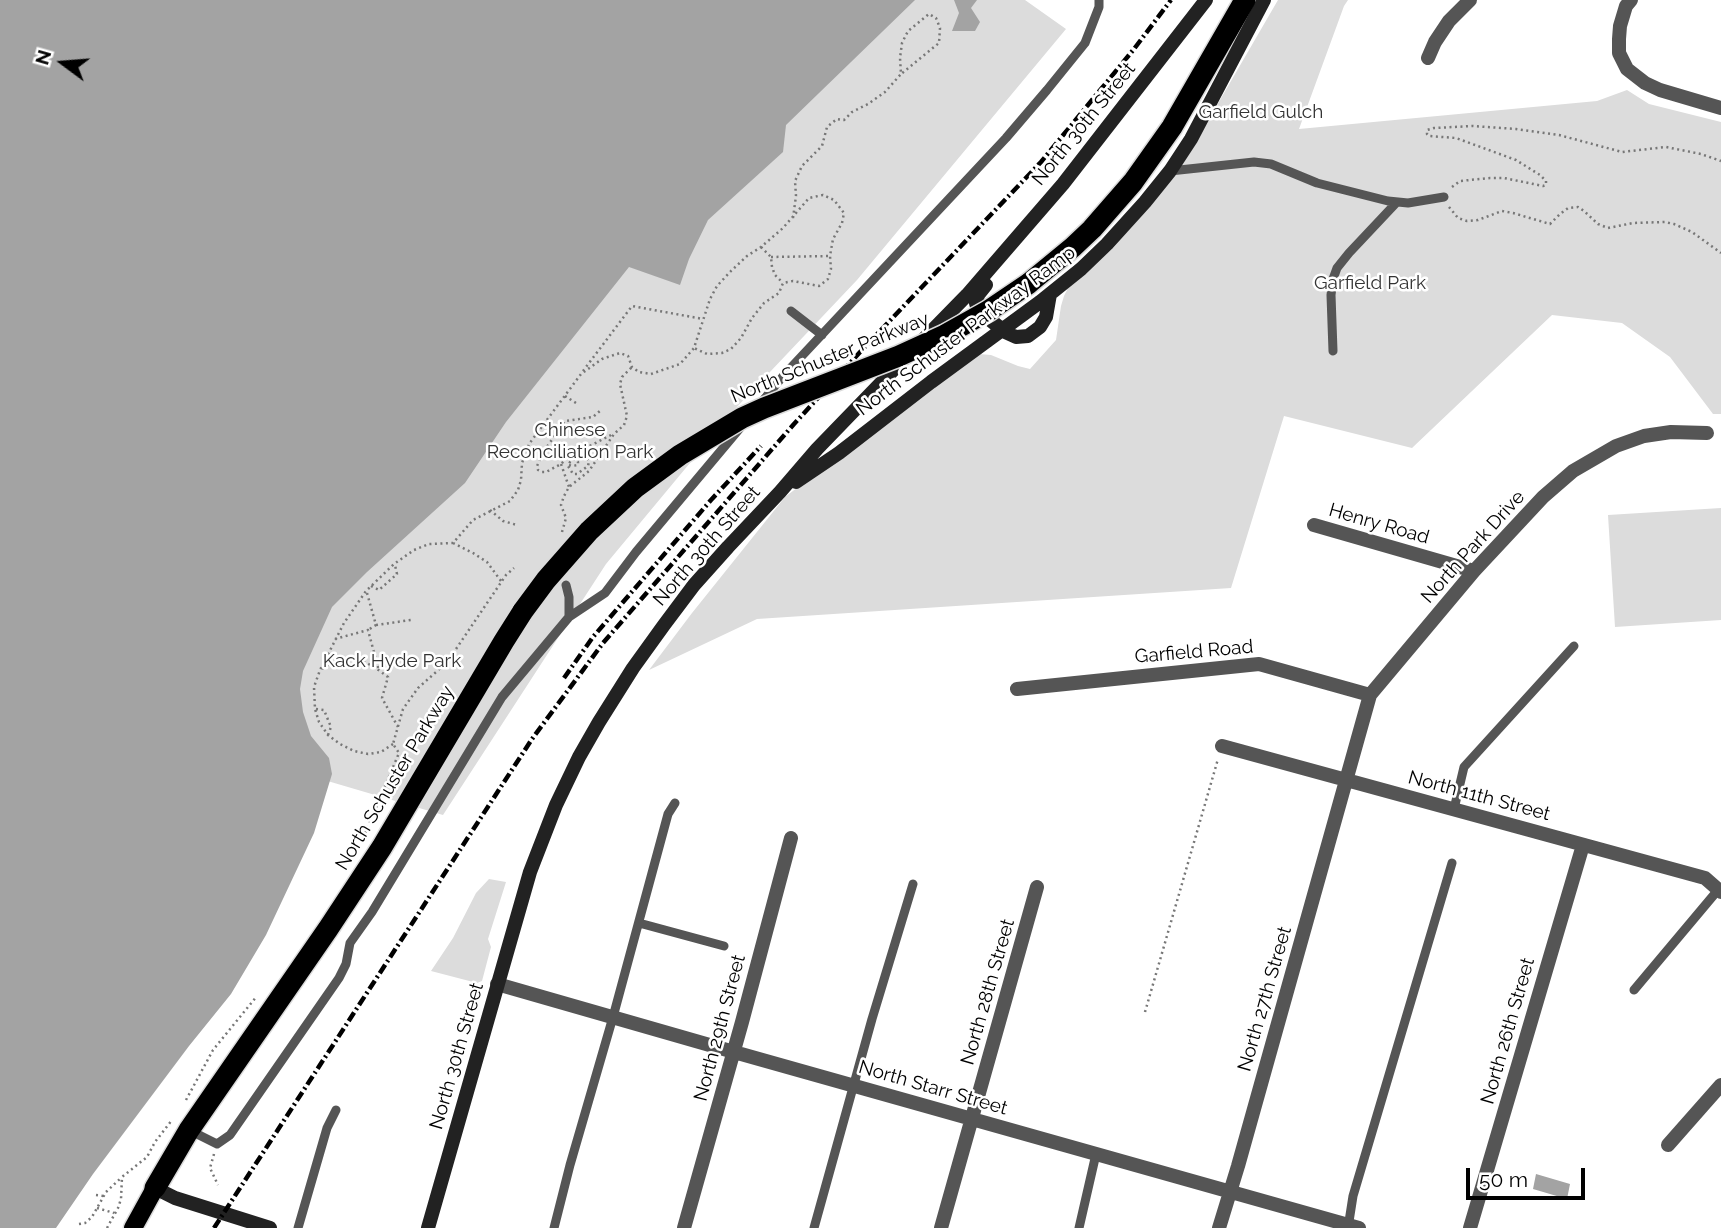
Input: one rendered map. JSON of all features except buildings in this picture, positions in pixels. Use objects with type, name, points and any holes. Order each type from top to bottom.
[{"type":"highway","name":"North Schuster Parkway","points":[[155,1188],[181,1125],[328,929],[382,847],[523,611],[589,531],[635,488],[680,455],[731,424],[764,408],[946,335],[1028,284],[1092,229],[1133,182],[1172,127],[1247,0]]},
{"type":"main road","name":"North 30th Street","points":[[428,1228],[537,851],[561,793],[599,722],[649,646],[694,585],[817,449],[967,295],[1063,184],[1206,0]]},
{"type":"main road","name":"North Schuster Parkway Ramp","points":[[780,492],[839,453],[1003,330],[1081,269],[1107,244],[1170,171],[1191,139],[1264,0]]},
{"type":"main road","points":[[1050,294],[1045,320],[1036,332],[1028,336],[1010,335],[979,312],[976,303],[978,295],[1046,216],[1063,184]]},
{"type":"main road","points":[[133,1228],[155,1188],[175,1198],[270,1228]]},
{"type":"street","points":[[1428,58],[1448,21],[1469,0]]},
{"type":"street","points":[[1631,0],[1626,6],[1619,39],[1619,53],[1627,69],[1645,83],[1660,90],[1720,105]]},
{"type":"street","name":"North Park Drive","points":[[1346,780],[1370,695],[1475,571],[1543,497],[1573,471],[1616,446],[1644,436],[1671,432],[1707,433]]},
{"type":"street","name":"Henry Road","points":[[1314,525],[1475,571]]},
{"type":"street","name":"Garfield Road","points":[[1017,690],[1259,664],[1370,695]]},
{"type":"street","name":"North 11th Street","points":[[1222,746],[1705,878],[1720,890]]},
{"type":"street","name":"North 27th Street","points":[[1219,1228],[1346,780]]},
{"type":"street","name":"North 29th Street","points":[[684,1228],[791,838]]},
{"type":"street","name":"North 26th Street","points":[[1470,1228],[1583,845]]},
{"type":"street","name":"North 28th Street","points":[[941,1228],[1037,887]]},
{"type":"street","name":"North Starr Street","points":[[497,984],[1352,1227]]},
{"type":"street","points":[[1668,1145],[1721,1085]]},
{"type":"lane","points":[[181,1125],[217,1144],[230,1135],[339,978],[346,964],[349,943],[372,912],[502,697],[569,617],[605,593],[694,481],[784,375],[958,190],[1047,90],[1085,43],[1100,7],[1098,0]]},
{"type":"lane","points":[[1170,171],[1254,162],[1271,164],[1317,183],[1397,202],[1419,202],[1444,197]]},
{"type":"lane","points":[[1333,351],[1331,295],[1337,268],[1397,202]]},
{"type":"lane","points":[[791,311],[822,335]]},
{"type":"lane","points":[[566,585],[569,617]]},
{"type":"lane","points":[[1454,809],[1464,767],[1574,646]]},
{"type":"lane","points":[[554,1228],[668,814],[675,803]]},
{"type":"lane","points":[[1352,1227],[1353,1196],[1452,863]]},
{"type":"lane","points":[[814,1228],[913,884]]},
{"type":"lane","points":[[1634,990],[1720,890]]},
{"type":"lane","points":[[639,923],[724,946]]},
{"type":"lane","points":[[328,929],[349,943]]},
{"type":"lane","points":[[298,1228],[327,1128],[336,1110]]},
{"type":"lane","points":[[1079,1228],[1096,1154]]},
{"type":"path","points":[[793,218],[795,181],[802,166],[822,146],[827,127],[837,119],[844,120],[884,92],[901,74],[939,43],[940,28],[936,18],[929,13],[908,31],[902,43],[901,74]]},
{"type":"path","points":[[1721,161],[1666,147],[1622,152],[1559,135],[1516,129],[1473,126],[1434,128],[1427,131],[1429,136],[1456,138],[1516,159],[1546,181],[1543,186],[1504,178],[1460,181],[1451,187],[1444,197],[1458,218],[1478,220],[1502,211],[1550,223],[1568,208],[1578,207],[1598,224],[1608,228],[1633,223],[1665,222],[1692,232],[1721,253]]},
{"type":"path","points":[[581,374],[602,359],[620,353],[628,356],[632,367],[639,372],[651,374],[680,364],[694,348],[717,286],[747,256],[793,218],[809,198],[823,195],[834,200],[844,213],[842,223],[832,239],[828,279],[819,286],[793,281],[783,283]]},
{"type":"path","points":[[761,247],[771,257],[775,275],[783,283]]},
{"type":"path","points":[[771,257],[830,256]]},
{"type":"path","points":[[694,348],[707,354],[731,349],[764,303],[779,293],[783,283]]},
{"type":"path","points":[[453,543],[473,520],[510,501],[518,490],[522,463],[529,444],[632,306],[703,319]]},
{"type":"path","points":[[601,410],[593,416],[565,421],[544,451],[537,466],[538,470],[547,472],[573,453],[614,434],[624,425],[627,416],[620,384],[622,377],[632,367]]},
{"type":"path","points":[[565,396],[576,403]]},
{"type":"path","points":[[559,540],[566,518],[561,505],[564,496],[569,487],[589,471],[614,434]]},
{"type":"path","points":[[569,465],[573,474],[588,466],[587,457],[578,452]]},
{"type":"path","points":[[561,464],[569,487]]},
{"type":"path","points":[[490,510],[503,521],[517,525]]},
{"type":"path","points":[[501,582],[487,562],[453,543],[429,544],[414,550],[394,564],[366,591],[344,623],[320,670],[314,687],[315,709],[319,722],[328,735],[354,751],[368,754],[381,752],[393,744],[402,709],[418,688],[444,665],[506,575],[514,568]]},
{"type":"path","points":[[371,586],[379,590],[397,575],[394,564]]},
{"type":"path","points":[[366,591],[376,625]]},
{"type":"path","points":[[335,639],[368,630],[376,625],[411,620]]},
{"type":"path","points":[[368,630],[379,671]]},
{"type":"path","points":[[320,670],[336,660],[343,659],[373,666],[388,677],[382,698],[398,727]]},
{"type":"path","points":[[315,709],[324,710],[331,727],[328,735]]},
{"type":"path","points":[[360,845],[399,753],[393,744]]},
{"type":"path","points":[[1145,1012],[1222,746]]},
{"type":"path","points":[[181,1109],[213,1050],[261,992]]},
{"type":"path","points":[[79,1224],[93,1217],[115,1181],[147,1157],[155,1142],[181,1125]]},
{"type":"path","points":[[217,1144],[210,1168],[218,1185]]},
{"type":"path","points":[[107,1228],[121,1199],[122,1177]]},
{"type":"path","points":[[96,1195],[104,1196]]},
{"type":"path","points":[[97,1208],[115,1213]]},
{"type":"green space","name":"Chinese Reconciliation Park","points":[[882,0],[1025,0],[1066,29],[857,280],[734,410],[606,564],[443,815],[168,734]]},
{"type":"green space","name":"Garfield Park","points":[[1278,0],[1348,0],[1299,129],[1597,101],[1627,90],[1649,104],[1721,122],[1721,414],[1713,414],[1670,357],[1622,323],[1552,315],[1412,448],[1284,416],[1231,588],[757,619],[649,670],[785,497],[932,385],[979,354],[991,355],[1030,369],[1056,340],[1061,306],[1068,288],[1114,247],[1144,213],[1195,143]]},
{"type":"green space","points":[[1721,508],[1721,620],[1615,627],[1608,515]]},
{"type":"green space","points":[[489,879],[506,882],[488,939],[491,947],[482,981],[477,983],[431,971],[453,938],[476,893]]},
{"type":"shaded area","points":[[0,0],[915,0],[786,125],[783,152],[708,220],[680,285],[629,267],[506,422],[465,483],[332,607],[303,671],[300,689],[303,712],[311,736],[329,758],[332,774],[314,833],[266,935],[231,994],[93,1174],[56,1228],[0,1228]]},
{"type":"shaded area","points":[[954,0],[977,0],[971,8],[980,22],[975,31],[952,31],[959,13]]},
{"type":"shaded area","points":[[1536,1174],[1570,1184],[1567,1199],[1533,1189]]},
{"type":"railway","points":[[214,1228],[532,739],[603,643],[794,424],[1041,162],[1171,0]]},
{"type":"railway","points":[[564,678],[593,637],[761,446]]},
{"type":"park label","name":"Garfield Gulch","points":[[1261,112]]},
{"type":"park label","name":"Kack Hyde Park","points":[[392,661]]}]
